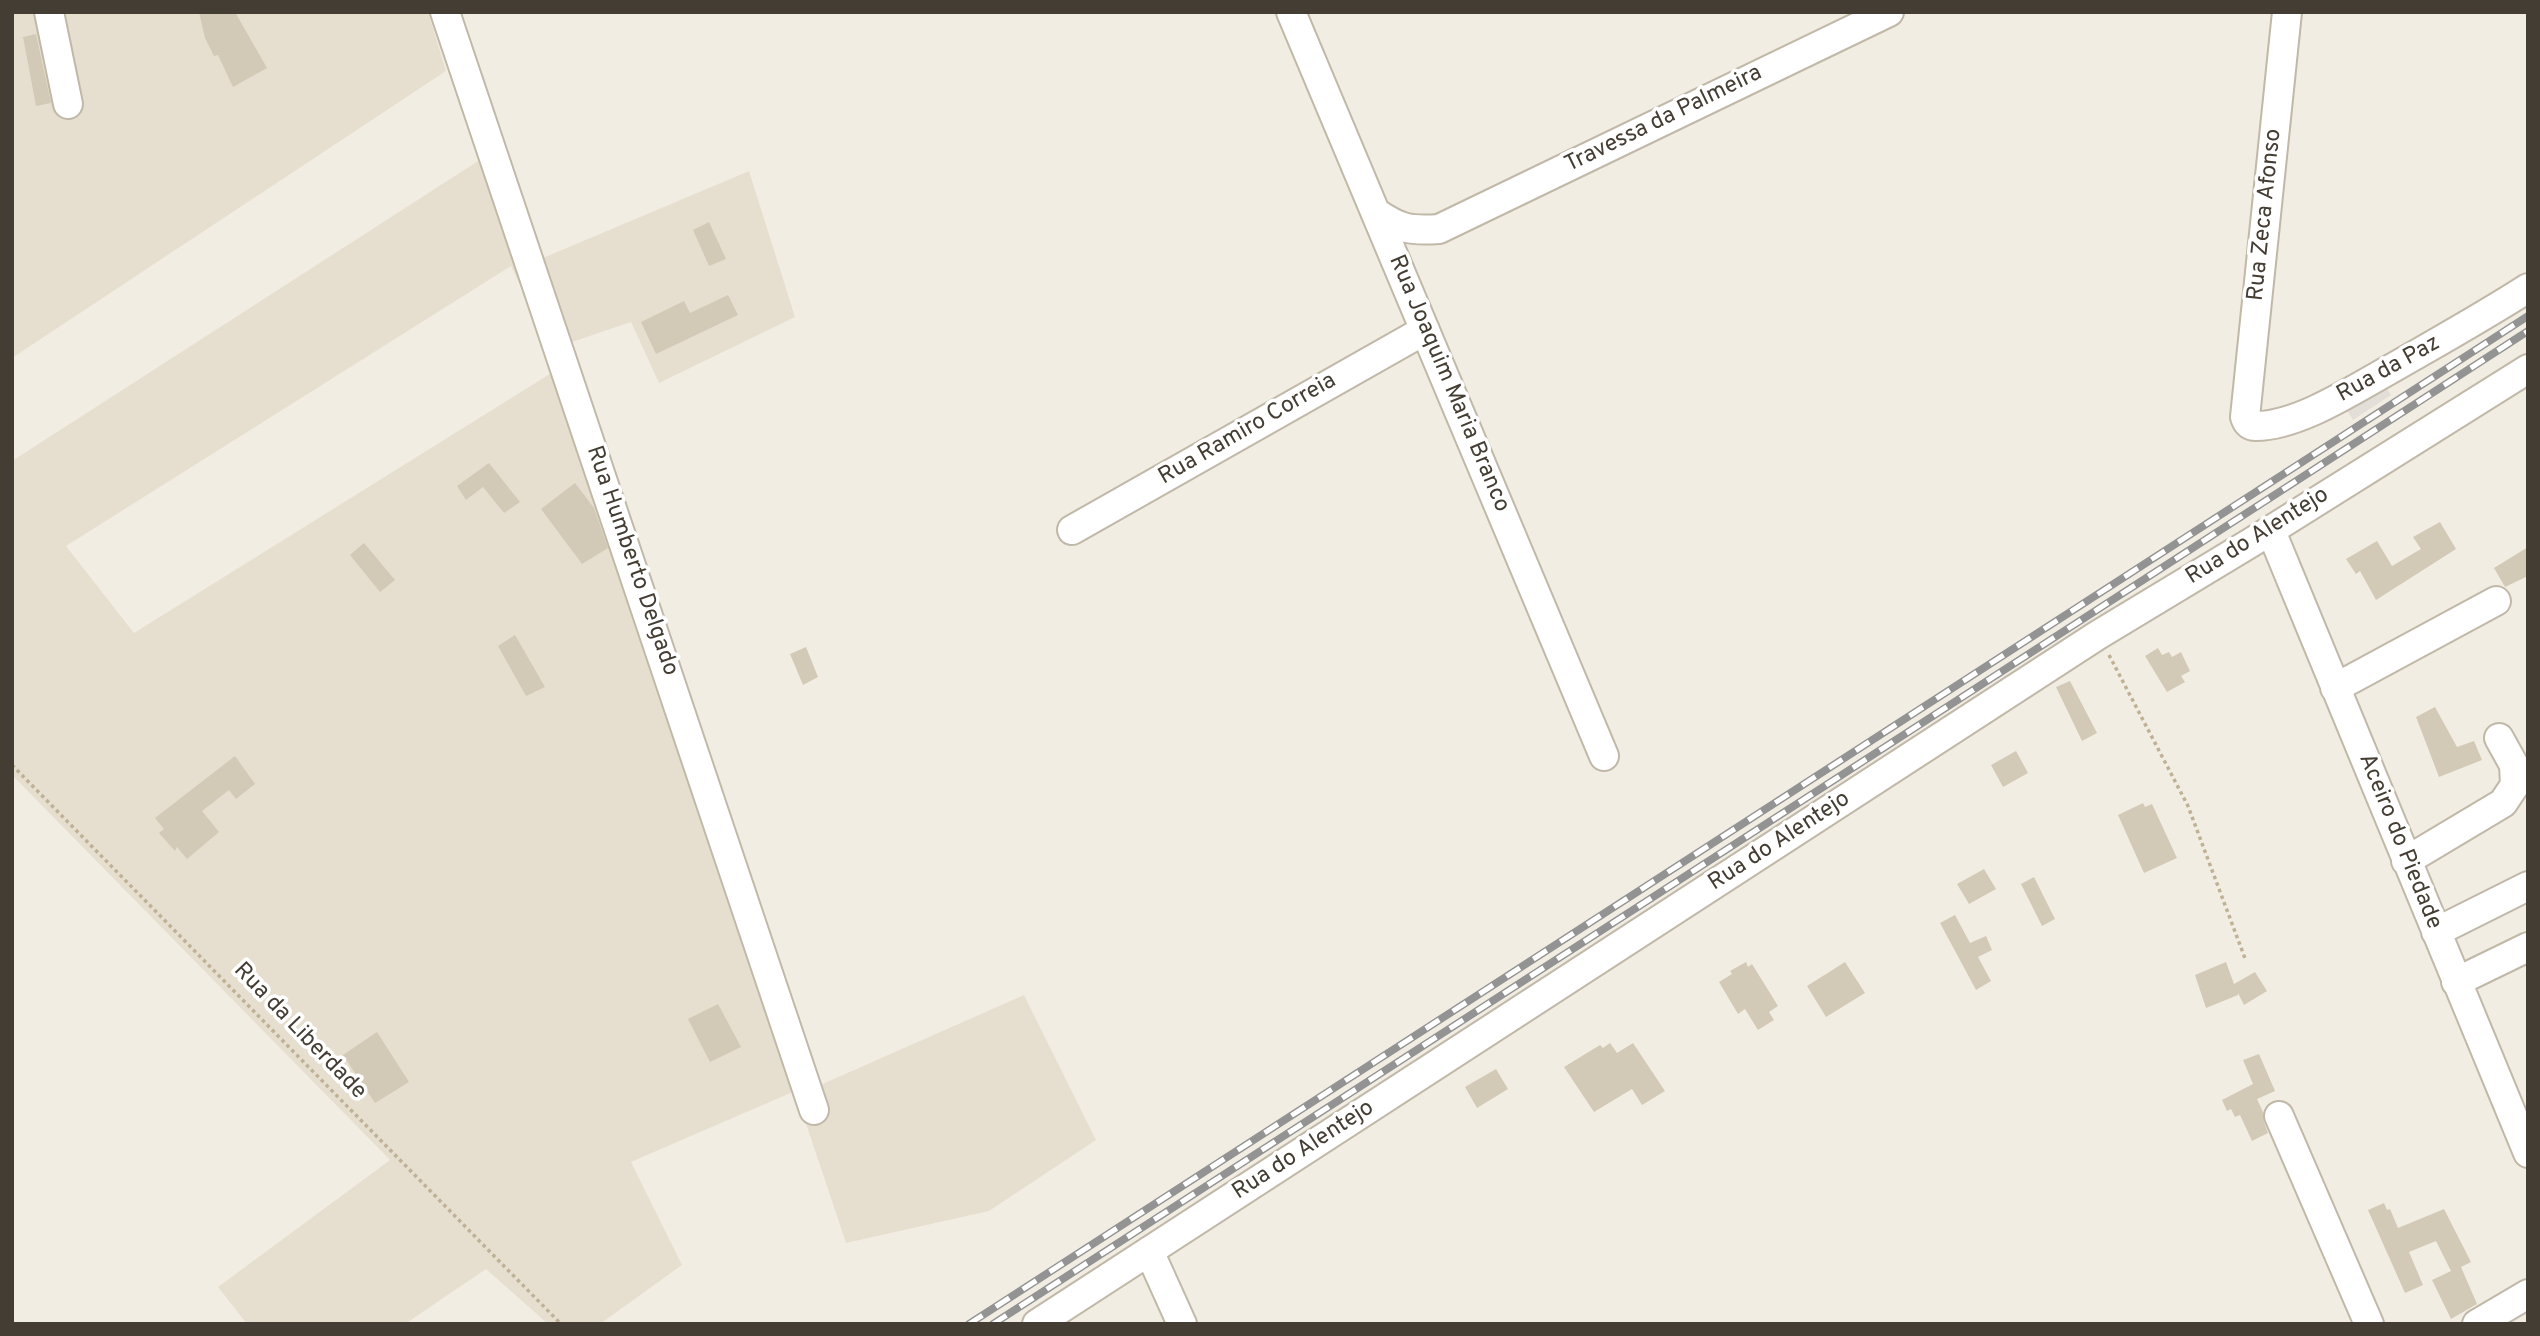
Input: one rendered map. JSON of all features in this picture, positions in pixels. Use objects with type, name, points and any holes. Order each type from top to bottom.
[{"type":"street","points":[[48,12],[68,104]]},
{"type":"street","name":"Rua Humberto Delgado","points":[[445,12],[814,1110]]},
{"type":"street","name":"Rua Joaquim Maria Branco","points":[[1291,12],[1604,757]]},
{"type":"street","name":"Travessa da Palmeira","points":[[1403,277],[1407,254],[1416,240],[1888,12]]},
{"type":"street","name":"Rua Zeca Afonso","points":[[2245,417],[2287,12]]},
{"type":"street","name":"Travessa da Palmeira","points":[[1375,212],[1397,227],[1412,231],[1439,229]]},
{"type":"street","name":"Rua da Paz","points":[[2245,417],[2247,422],[2256,426],[2286,420],[2327,404],[2486,315],[2528,288]]},
{"type":"street","name":"Rua Ramiro Correia","points":[[1072,530],[1425,330]]},
{"type":"street","name":"Rua do Alentejo","points":[[1037,1324],[2098,635],[2271,531],[2528,369]]},
{"type":"street","name":"Aceiro do Piedade","points":[[2271,531],[2528,1153]]},
{"type":"street","points":[[2335,688],[2496,601]]},
{"type":"street","points":[[2406,861],[2503,803],[2515,785],[2514,765],[2499,738]]},
{"type":"street","points":[[2436,932],[2528,886]]},
{"type":"street","points":[[2456,982],[2528,947]]},
{"type":"street","points":[[2279,1116],[2369,1324]]},
{"type":"street","points":[[1149,1251],[1182,1324]]},
{"type":"street","points":[[2477,1324],[2528,1294]]},
{"type":"path","points":[[2098,635],[2188,806],[2246,961]]},
{"type":"path","name":"Rua da Liberdade","points":[[12,765],[561,1324]]},
{"type":"shaded area","points":[[12,12],[428,12],[446,71],[12,358]]},
{"type":"shaded area","points":[[503,145],[543,258],[749,171],[795,317],[659,383],[631,322],[575,341],[549,345],[511,266],[66,546],[134,633],[553,372],[676,651],[818,1086],[1024,995],[1096,1140],[989,1211],[846,1243],[795,1091],[631,1162],[682,1265],[600,1324],[548,1324],[486,1269],[405,1324],[247,1324],[218,1287],[390,1160],[12,775],[12,461]]},
{"type":"shaded area","points":[[2384,384],[2391,395],[2353,420],[2346,409]]},
{"type":"building","points":[[199,12],[235,12],[267,68],[233,87],[218,55],[214,56],[205,38]]},
{"type":"building","points":[[36,34],[51,103],[36,106],[23,37]]},
{"type":"building","points":[[709,222],[726,259],[709,266],[693,230]]},
{"type":"building","points":[[728,295],[738,315],[656,354],[641,322],[684,301],[690,313]]},
{"type":"building","points":[[489,463],[520,502],[504,513],[483,487],[466,500],[457,486]]},
{"type":"building","points":[[575,483],[594,508],[608,548],[582,564],[541,509]]},
{"type":"building","points":[[2440,522],[2456,549],[2376,600],[2360,571],[2356,574],[2346,559],[2377,541],[2392,566],[2421,549],[2413,537]]},
{"type":"building","points":[[364,543],[395,580],[380,592],[350,555]]},
{"type":"building","points":[[2528,547],[2528,576],[2505,587],[2494,568]]},
{"type":"building","points":[[515,635],[545,687],[526,696],[498,646]]},
{"type":"building","points":[[806,647],[818,677],[803,685],[790,654]]},
{"type":"building","points":[[2158,648],[2162,655],[2169,652],[2172,657],[2181,652],[2190,671],[2181,676],[2185,682],[2167,692],[2145,656]]},
{"type":"building","points":[[2070,681],[2097,733],[2082,741],[2056,687]]},
{"type":"building","points":[[2435,707],[2457,747],[2474,741],[2482,760],[2439,777],[2416,717]]},
{"type":"building","points":[[2016,751],[2028,773],[2003,787],[1991,765]]},
{"type":"building","points":[[235,756],[255,784],[236,799],[229,790],[202,811],[219,832],[187,859],[177,847],[175,851],[159,833],[164,829],[155,818]]},
{"type":"building","points":[[2143,803],[2145,807],[2152,804],[2177,858],[2144,873],[2118,815]]},
{"type":"building","points":[[1984,869],[1996,889],[1969,904],[1957,884]]},
{"type":"building","points":[[2034,877],[2055,919],[2042,926],[2021,884]]},
{"type":"building","points":[[1955,915],[1970,943],[1986,936],[1992,950],[1978,957],[1991,981],[1976,990],[1940,923]]},
{"type":"building","points":[[1746,962],[1748,967],[1752,964],[1778,1006],[1769,1012],[1774,1020],[1758,1030],[1745,1009],[1738,1014],[1719,982],[1732,974],[1730,971]]},
{"type":"building","points":[[1845,962],[1865,993],[1826,1017],[1807,986]]},
{"type":"building","points":[[2226,962],[2234,984],[2255,972],[2267,991],[2244,1005],[2238,993],[2206,1008],[2195,975]]},
{"type":"building","points":[[718,1004],[741,1047],[710,1062],[688,1019]]},
{"type":"building","points":[[377,1032],[409,1082],[375,1103],[343,1055]]},
{"type":"building","points":[[1610,1043],[1617,1053],[1633,1043],[1665,1091],[1642,1105],[1632,1089],[1594,1112],[1564,1067],[1600,1045],[1603,1048]]},
{"type":"building","points":[[2259,1054],[2275,1091],[2257,1099],[2268,1133],[2252,1141],[2240,1115],[2235,1117],[2231,1109],[2227,1111],[2222,1100],[2253,1084],[2243,1060]]},
{"type":"building","points":[[1496,1069],[1508,1089],[1477,1108],[1465,1087]]},
{"type":"building","points":[[2384,1203],[2387,1210],[2390,1209],[2398,1228],[2444,1209],[2471,1262],[2461,1267],[2477,1304],[2451,1319],[2432,1280],[2451,1271],[2436,1241],[2409,1252],[2423,1285],[2405,1293],[2368,1210]]},
{"type":"railway","points":[[969,1324],[2528,316]]},
{"type":"railway","points":[[993,1324],[2528,331]]}]
